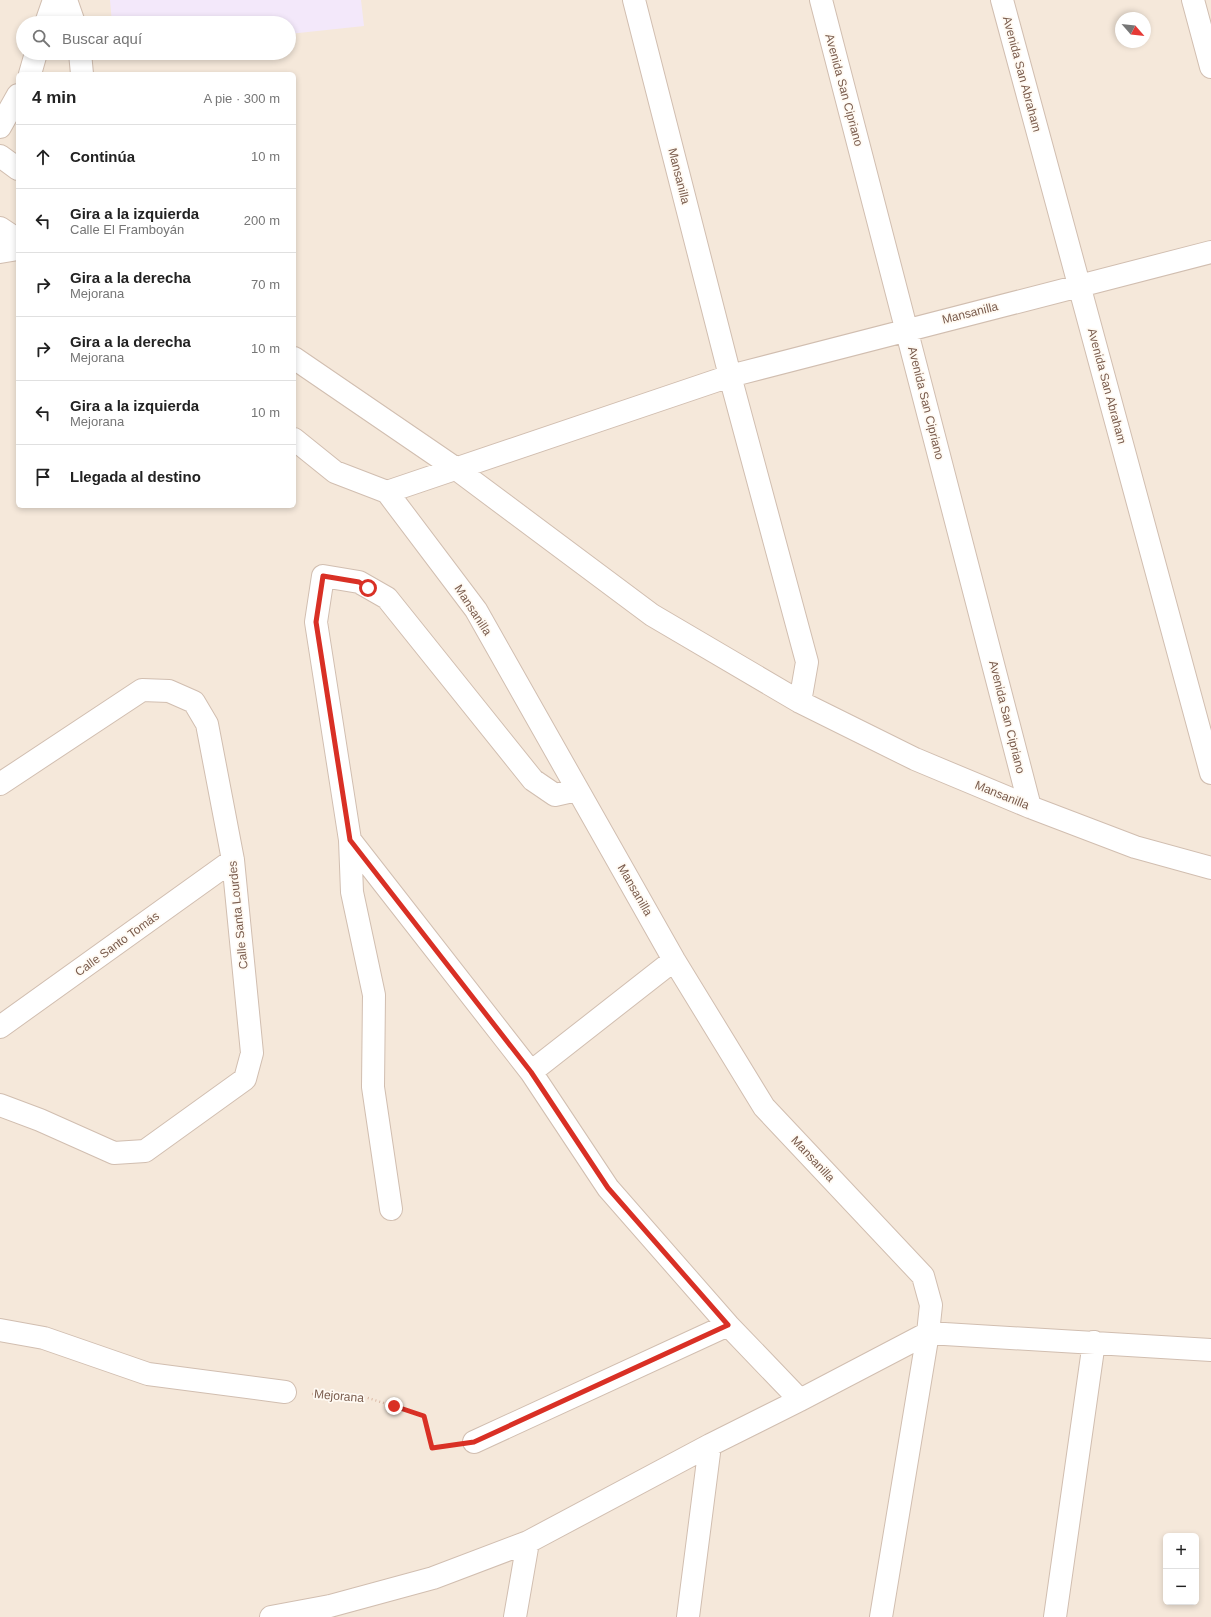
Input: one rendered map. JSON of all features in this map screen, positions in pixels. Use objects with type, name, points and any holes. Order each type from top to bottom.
[{"type":"street","points":[[48,16],[54,0]]},
{"type":"street","points":[[66,0],[72,16]]},
{"type":"street","name":"Mansanilla","points":[[634,0],[730,376],[807,662],[800,702]]},
{"type":"street","name":"Avenida San Cipriano","points":[[821,0],[1030,807]]},
{"type":"street","name":"Avenida San Abraham","points":[[1002,0],[1211,773]]},
{"type":"street","points":[[1193,0],[1211,67]]},
{"type":"street","points":[[31,72],[34,60]]},
{"type":"street","points":[[81,60],[82,72]]},
{"type":"street","points":[[0,127],[16,99]]},
{"type":"street","points":[[0,156],[16,168]]},
{"type":"street","points":[[0,228],[16,239]]},
{"type":"street","points":[[0,252],[16,249]]},
{"type":"street","name":"Mansanilla","points":[[881,1617],[928,1333],[931,1305],[923,1276],[764,1107],[674,960],[476,610],[387,492],[730,376],[1079,284],[1211,252]]},
{"type":"street","points":[[296,359],[455,468]]},
{"type":"street","points":[[296,441],[335,472],[387,492]]},
{"type":"street","name":"Mansanilla","points":[[455,468],[652,615],[800,702],[915,758],[1030,807],[1135,847],[1211,868]]},
{"type":"street","points":[[391,1209],[373,1087],[374,996],[352,892],[350,840],[316,622],[323,576],[359,582],[387,598],[533,780],[555,795],[577,790]]},
{"type":"street","name":"Calle Santa Lourdes","points":[[0,784],[142,690],[169,690],[194,702],[207,724],[233,860],[252,1053],[245,1079],[145,1151],[114,1153],[40,1120],[0,1105]]},
{"type":"street","points":[[350,840],[531,1072],[608,1188],[728,1325],[800,1400]]},
{"type":"street","name":"Calle Santo Tomás","points":[[0,1028],[233,860]]},
{"type":"street","points":[[531,1072],[674,960]]},
{"type":"street","points":[[474,1442],[728,1325]]},
{"type":"street","points":[[0,1330],[44,1338],[148,1374],[285,1392]]},
{"type":"street","points":[[271,1617],[329,1612],[433,1578],[528,1542],[710,1445],[928,1333],[1211,1350]]},
{"type":"street","points":[[1054,1617],[1094,1342]]},
{"type":"street","points":[[688,1617],[710,1445]]},
{"type":"street","points":[[516,1617],[528,1542]]},
{"type":"path","name":"Mejorana","points":[[285,1392],[365,1398],[424,1416],[432,1448],[474,1442]]},
{"type":"shaded area","points":[[0,0],[1211,0],[1211,1617],[0,1617]]},
{"type":"shaded area","points":[[110,0],[361,0],[364,26],[296,33],[296,16],[111,16]]},
{"type":"route","points":[[368,588],[359,582],[323,576],[316,622],[350,840],[531,1072],[608,1188],[728,1325],[474,1442],[432,1448],[424,1416],[394,1406]]}]
